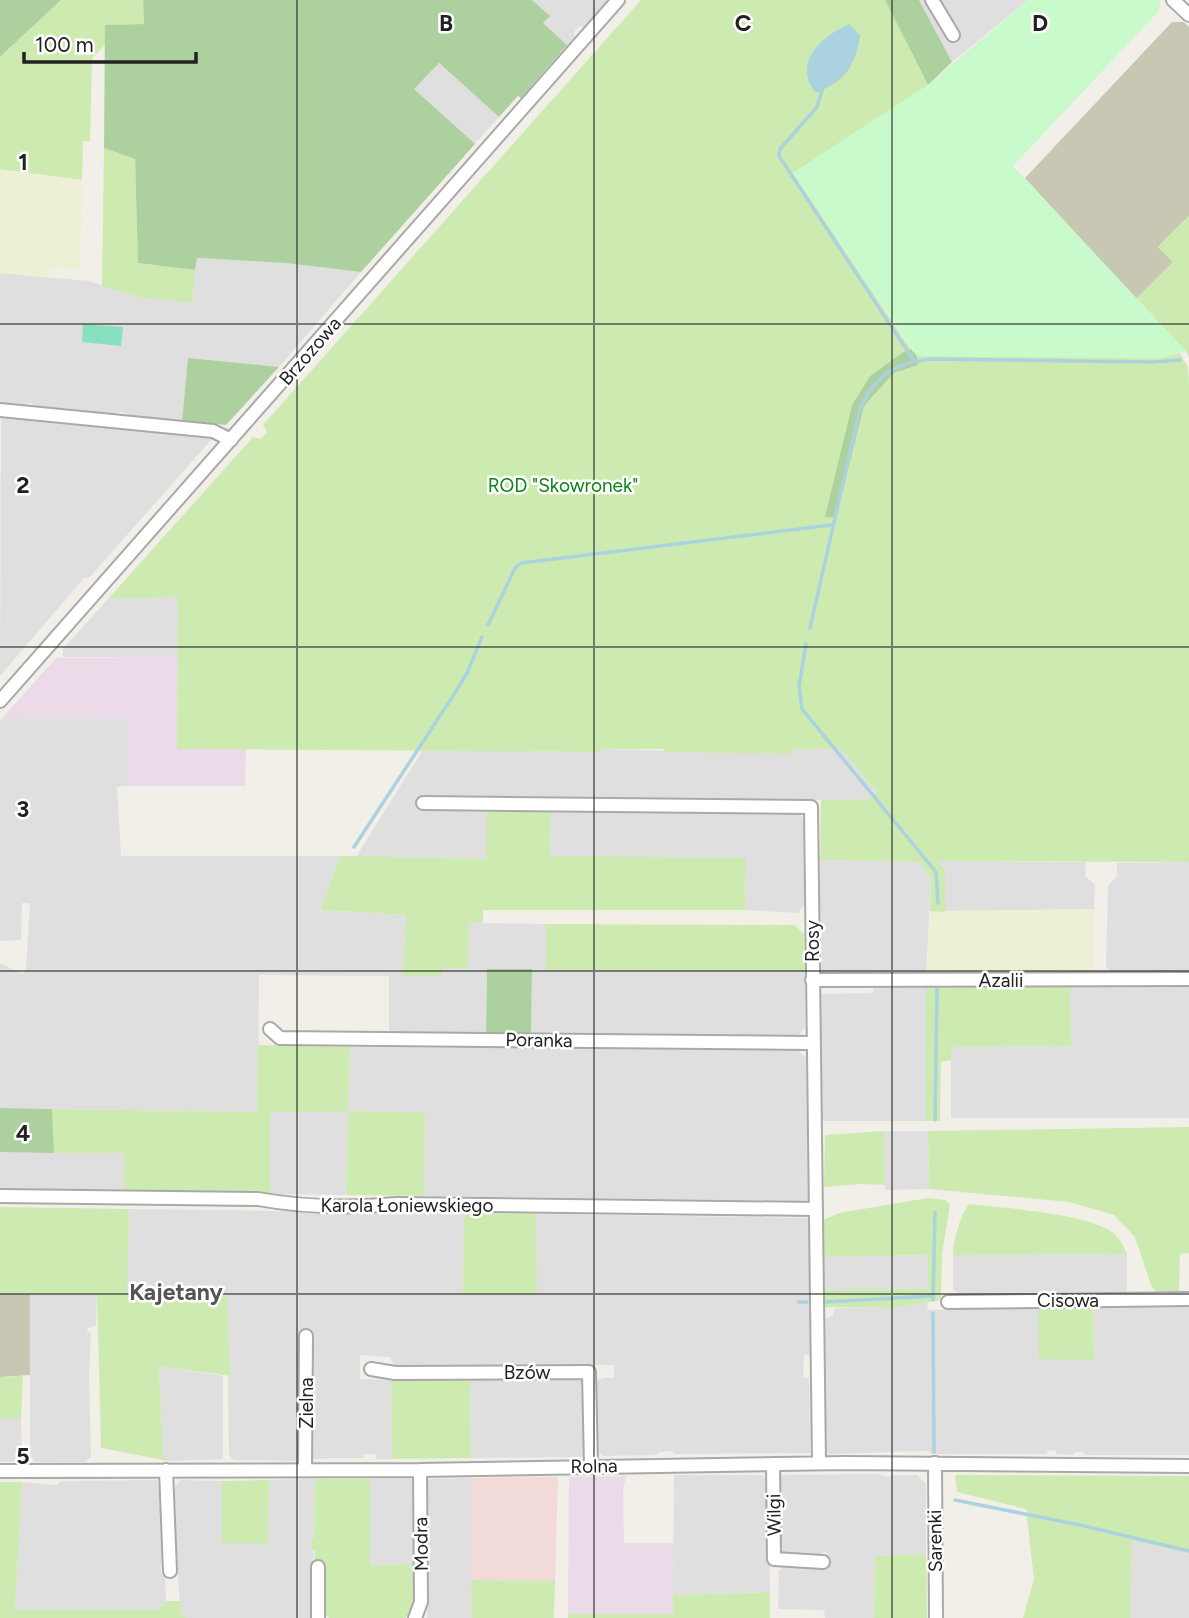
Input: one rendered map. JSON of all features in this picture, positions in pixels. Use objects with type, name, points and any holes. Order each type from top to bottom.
[{"type":"street","name":"Brzozowa","points":[[0,701],[618,0]]},
{"type":"street","points":[[932,0],[953,34]]},
{"type":"street","points":[[1173,0],[1189,15]]},
{"type":"street","points":[[0,410],[210,430],[231,440]]},
{"type":"street","name":"Rosy","points":[[423,803],[811,807],[819,1463]]},
{"type":"street","name":"Azalii","points":[[812,980],[1189,979]]},
{"type":"street","name":"Poranka","points":[[270,1029],[280,1038],[812,1043]]},
{"type":"street","name":"Karola Łoniewskiego","points":[[0,1196],[258,1199],[278,1203],[375,1206],[397,1204],[815,1209]]},
{"type":"street","name":"Cisowa","points":[[948,1302],[1189,1299]]},
{"type":"street","name":"Zielna","points":[[305,1470],[306,1336]]},
{"type":"street","name":"Bzów","points":[[371,1369],[395,1373],[589,1372],[591,1466]]},
{"type":"street","name":"Rolna","points":[[0,1471],[420,1470],[819,1463],[1189,1466]]},
{"type":"street","name":"Sarenki","points":[[935,1463],[936,1618]]},
{"type":"street","name":"Wilgi","points":[[773,1464],[774,1559],[823,1562]]},
{"type":"street","points":[[166,1470],[170,1571]]},
{"type":"street","name":"Modra","points":[[415,1618],[421,1602],[420,1470]]},
{"type":"street","points":[[318,1567],[318,1618]]},
{"type":"shaded area","points":[[517,0],[608,0],[584,27],[576,29],[575,37],[567,45]]},
{"type":"shaded area","points":[[919,0],[1028,0],[952,62]]},
{"type":"shaded area","points":[[1172,22],[1184,22],[1189,27],[1189,216],[1158,247],[1173,262],[1136,299],[1025,178]]},
{"type":"shaded area","points":[[426,52],[499,117],[450,172],[377,107]]},
{"type":"shaded area","points":[[0,169],[82,180],[81,270],[57,266],[47,272],[46,277],[0,273]]},
{"type":"shaded area","points":[[196,258],[286,263],[361,272],[279,367],[188,359],[182,421],[129,416],[120,412],[116,415],[35,407],[27,403],[24,406],[0,404],[0,273],[89,281],[137,297],[192,302]]},
{"type":"shaded area","points":[[1,417],[212,439],[89,578],[84,578],[0,676]]},
{"type":"shaded area","points":[[178,596],[178,657],[63,657],[63,649],[108,599]]},
{"type":"shaded area","points":[[178,657],[177,748],[246,749],[245,786],[128,786],[128,718],[3,717],[56,658]]},
{"type":"shaded area","points":[[3,717],[128,718],[128,786],[117,787],[121,856],[340,856],[320,910],[406,915],[404,976],[441,976],[441,969],[468,968],[469,923],[546,924],[547,970],[805,971],[805,1028],[797,1036],[531,1034],[532,970],[487,969],[486,1034],[389,1033],[389,976],[259,975],[258,1112],[0,1108],[0,963],[23,974],[26,969],[30,903],[22,903],[21,940],[0,941],[0,721]]},
{"type":"shaded area","points":[[601,749],[790,754],[791,749],[841,749],[877,792],[868,799],[821,800],[424,798],[424,811],[487,812],[487,859],[356,857],[421,750],[600,752]]},
{"type":"shaded area","points":[[551,812],[798,813],[804,819],[804,905],[798,913],[745,910],[746,859],[550,856]]},
{"type":"shaded area","points":[[820,860],[919,862],[931,878],[926,975],[825,974],[820,968]]},
{"type":"shaded area","points":[[936,861],[1086,862],[1085,876],[1095,885],[1094,909],[945,912],[945,871]]},
{"type":"shaded area","points":[[1189,862],[1189,972],[1113,972],[1106,967],[1108,885],[1117,876],[1117,863]]},
{"type":"shaded area","points":[[1094,909],[1094,972],[926,975],[930,911]]},
{"type":"shaded area","points":[[926,984],[926,1118],[923,1121],[820,1121],[823,1102],[820,1094],[819,994],[873,993],[874,985]]},
{"type":"shaded area","points":[[1070,986],[1189,986],[1189,1118],[951,1118],[951,1047],[1070,1046]]},
{"type":"shaded area","points":[[350,1047],[797,1050],[806,1058],[808,1199],[424,1196],[425,1112],[348,1111]]},
{"type":"shaded area","points":[[270,1111],[348,1111],[346,1195],[270,1194]]},
{"type":"shaded area","points":[[884,1131],[928,1131],[929,1189],[885,1190]]},
{"type":"shaded area","points":[[0,1152],[124,1153],[123,1192],[0,1190]]},
{"type":"shaded area","points":[[129,1209],[464,1213],[463,1294],[536,1294],[536,1214],[808,1218],[812,1354],[804,1355],[803,1377],[809,1378],[810,1453],[675,1454],[671,1451],[656,1455],[603,1456],[597,1451],[596,1382],[603,1378],[614,1378],[614,1365],[395,1366],[390,1357],[360,1355],[360,1379],[391,1380],[392,1459],[376,1459],[375,1454],[365,1454],[363,1458],[308,1459],[303,1389],[298,1397],[303,1404],[303,1455],[297,1461],[234,1460],[229,1455],[227,1297],[126,1293]]},
{"type":"shaded area","points":[[1127,1254],[1127,1292],[958,1293],[953,1289],[953,1255]]},
{"type":"shaded area","points":[[928,1255],[928,1289],[823,1290],[822,1257]]},
{"type":"shaded area","points":[[97,1293],[96,1326],[88,1328],[87,1332],[91,1333],[91,1457],[85,1462],[34,1462],[30,1455],[30,1294]]},
{"type":"shaded area","points":[[0,1294],[30,1294],[30,1375],[0,1377]]},
{"type":"shaded area","points":[[927,1302],[928,1310],[1018,1307],[1032,1309],[1038,1306],[1094,1360],[1093,1306],[1189,1305],[1189,1455],[1085,1455],[1084,1452],[1075,1452],[1073,1455],[1057,1454],[1055,1450],[1046,1454],[932,1454],[928,1451],[829,1454],[826,1452],[824,1319],[833,1316],[834,1309],[839,1308],[893,1308]]},
{"type":"shaded area","points":[[159,1366],[223,1376],[223,1459],[168,1461],[163,1456]]},
{"type":"shaded area","points":[[578,1379],[583,1382],[582,1457],[471,1458],[470,1380]]},
{"type":"shaded area","points":[[0,1419],[21,1419],[22,1457],[18,1461],[0,1462]]},
{"type":"shaded area","points":[[877,1474],[888,1477],[917,1475],[926,1484],[926,1554],[875,1556],[874,1618],[825,1618],[824,1610],[778,1609],[779,1571],[788,1563],[827,1566],[826,1551],[819,1555],[783,1557],[778,1552],[778,1475]]},
{"type":"shaded area","points":[[674,1475],[762,1475],[769,1482],[766,1505],[769,1508],[770,1592],[673,1595]]},
{"type":"shaded area","points":[[626,1476],[623,1491],[624,1543],[674,1543],[673,1614],[568,1614],[569,1477]]},
{"type":"shaded area","points":[[558,1477],[555,1581],[471,1580],[472,1478]]},
{"type":"shaded area","points":[[472,1478],[472,1618],[427,1618],[429,1564],[425,1564],[425,1479]]},
{"type":"shaded area","points":[[315,1479],[312,1618],[186,1618],[180,1609],[173,1489],[181,1480],[222,1481],[222,1543],[268,1542],[269,1480]]},
{"type":"shaded area","points":[[370,1479],[412,1479],[416,1483],[416,1564],[370,1565]]},
{"type":"shaded area","points":[[156,1480],[164,1562],[160,1566],[161,1573],[165,1575],[166,1601],[157,1610],[15,1610],[22,1482],[56,1485],[61,1481]]},
{"type":"shaded area","points":[[1132,1541],[1189,1553],[1189,1618],[1130,1618]]},
{"type":"green space","points":[[0,0],[61,0],[0,57]]},
{"type":"green space","points":[[61,0],[143,0],[144,24],[105,25],[105,45],[92,58],[90,141],[83,141],[82,180],[0,169],[0,57]]},
{"type":"green space","points":[[143,0],[532,0],[550,16],[543,23],[567,45],[521,98],[518,96],[499,117],[439,63],[414,89],[475,144],[361,272],[286,263],[197,258],[195,270],[138,263],[135,159],[104,148],[105,25],[144,24]]},
{"type":"green space","name":"ROD \"Skowronek\"","points":[[641,0],[885,0],[928,85],[793,173],[911,349],[870,376],[852,405],[826,517],[836,518],[864,406],[894,373],[918,365],[917,356],[1160,358],[1180,353],[1188,367],[1189,387],[1189,862],[937,861],[945,871],[945,912],[930,911],[931,878],[919,862],[820,860],[821,800],[868,799],[877,792],[841,749],[792,749],[790,754],[664,752],[664,749],[601,749],[601,752],[177,749],[178,597],[108,599],[253,437],[261,439],[267,432],[263,425]]},
{"type":"green space","points":[[885,0],[919,0],[952,62],[928,85]]},
{"type":"green space","points":[[1028,0],[1160,0],[1159,11],[1013,166],[1186,351],[1160,358],[917,356],[793,173],[928,85]]},
{"type":"green space","points":[[104,148],[135,159],[138,263],[195,270],[192,303],[137,297],[102,286]]},
{"type":"green space","points":[[1189,216],[1189,357],[1136,299],[1173,262],[1158,247]]},
{"type":"green space","points":[[83,324],[123,327],[121,346],[82,342]]},
{"type":"green space","points":[[911,349],[917,356],[918,365],[894,373],[864,406],[836,518],[825,517],[852,405],[870,376]]},
{"type":"green space","points":[[188,358],[279,367],[226,425],[182,421]]},
{"type":"green space","points":[[487,812],[551,812],[550,856],[746,858],[745,910],[483,910],[483,923],[469,923],[468,968],[442,969],[441,976],[403,976],[406,915],[320,910],[340,856],[486,859]]},
{"type":"green space","points":[[546,924],[795,925],[804,934],[805,971],[546,970]]},
{"type":"green space","points":[[487,969],[532,969],[531,1034],[486,1034]]},
{"type":"green space","points":[[926,984],[955,984],[956,987],[1070,986],[1071,1046],[951,1047],[951,1060],[941,1062],[940,1121],[923,1121],[926,1118]]},
{"type":"green space","points":[[258,1045],[350,1047],[348,1111],[270,1112],[270,1194],[123,1192],[124,1153],[54,1153],[52,1109],[257,1112]]},
{"type":"green space","points":[[0,1108],[52,1109],[54,1153],[0,1152]]},
{"type":"green space","points":[[348,1111],[425,1112],[424,1196],[346,1195]]},
{"type":"green space","points":[[1189,1127],[1189,1253],[1180,1254],[1179,1291],[1156,1291],[1152,1288],[1135,1237],[1114,1215],[1069,1202],[929,1189],[928,1131]]},
{"type":"green space","points":[[884,1131],[885,1185],[824,1187],[825,1135]]},
{"type":"green space","points":[[928,1198],[945,1200],[950,1205],[942,1255],[941,1300],[893,1308],[822,1307],[823,1290],[928,1289],[928,1255],[822,1257],[823,1220],[839,1213]]},
{"type":"green space","points":[[969,1204],[1044,1212],[1083,1220],[1112,1232],[1127,1254],[953,1255],[962,1215]]},
{"type":"green space","points":[[0,1207],[129,1209],[127,1293],[227,1296],[230,1376],[159,1366],[163,1455],[168,1461],[101,1448],[97,1294],[0,1294]]},
{"type":"green space","points":[[464,1213],[536,1214],[537,1294],[463,1294]]},
{"type":"green space","points":[[1038,1306],[1093,1306],[1094,1360],[1039,1359]]},
{"type":"green space","points":[[23,1376],[21,1419],[0,1419],[0,1377]]},
{"type":"green space","points":[[391,1380],[470,1380],[471,1458],[392,1459]]},
{"type":"green space","points":[[955,1475],[1189,1476],[1189,1553],[1132,1541],[1130,1618],[1023,1618],[1034,1579],[1026,1509],[957,1492]]},
{"type":"green space","points":[[315,1479],[370,1479],[370,1565],[416,1564],[416,1601],[405,1618],[329,1618],[326,1615],[326,1565],[314,1565],[315,1551],[312,1549]]},
{"type":"green space","points":[[269,1480],[268,1543],[222,1543],[222,1481]]},
{"type":"green space","points":[[0,1482],[22,1482],[15,1610],[157,1610],[166,1601],[181,1601],[180,1609],[186,1618],[0,1618]]},
{"type":"green space","points":[[926,1554],[927,1618],[874,1618],[875,1556]]},
{"type":"green space","points":[[471,1580],[555,1581],[554,1618],[472,1618]]},
{"type":"green space","points":[[770,1592],[770,1618],[568,1618],[568,1614],[673,1614],[673,1595]]},
{"type":"water","points":[[849,24],[860,35],[852,64],[842,78],[816,93],[809,82],[808,61],[820,44]]},
{"type":"waterway","points":[[822,90],[817,107],[780,149],[779,156],[914,361]]},
{"type":"waterway","points":[[810,628],[860,408],[866,396],[888,372],[897,367],[932,359],[1154,362],[1180,360]]},
{"type":"waterway","points":[[488,625],[515,568],[521,563],[831,525]]},
{"type":"waterway","points":[[354,847],[453,696],[467,673],[482,637]]},
{"type":"waterway","points":[[806,644],[799,686],[802,709],[936,872],[938,903]]},
{"type":"waterway","points":[[935,1120],[937,989]]},
{"type":"waterway","points":[[933,1300],[935,1212]]},
{"type":"waterway","points":[[824,1302],[933,1296]]},
{"type":"waterway","points":[[798,1302],[807,1302]]},
{"type":"waterway","points":[[933,1313],[934,1452]]},
{"type":"waterway","points":[[955,1500],[1080,1525],[1189,1551]]},
{"type":"district","name":"Kajetany","points":[[176,1292]]}]
